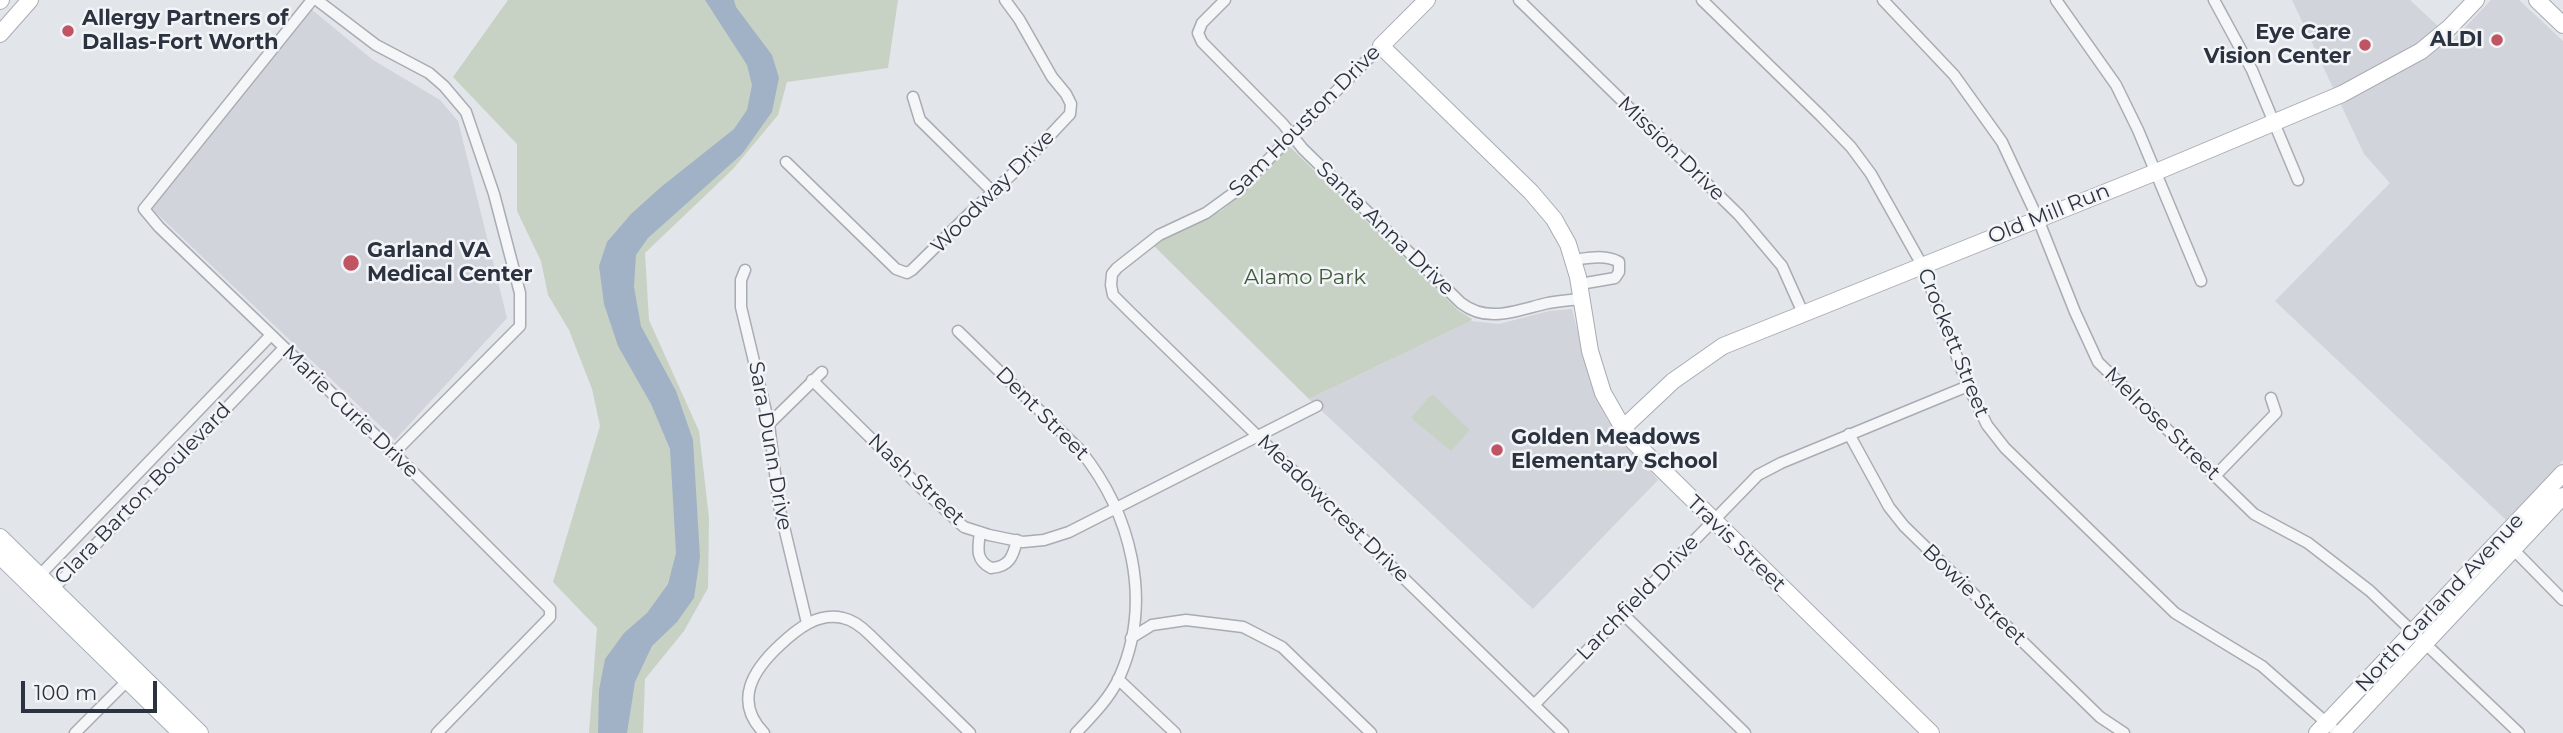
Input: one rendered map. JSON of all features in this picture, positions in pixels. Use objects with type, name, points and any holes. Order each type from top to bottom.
[{"type":"street","points":[[0,34],[30,0]]},
{"type":"street","points":[[314,0],[376,45],[429,73],[466,112],[494,194],[520,293],[520,326],[394,453]]},
{"type":"street","name":"Marie Curie Drive","points":[[314,0],[144,209],[159,227],[394,453],[550,609],[550,617],[437,733]]},
{"type":"street","name":"Santa Anna Drive","points":[[1225,0],[1202,23],[1198,33],[1202,42],[1426,270],[1473,312],[1496,316],[1552,303],[1580,292]]},
{"type":"street","name":"Sam Houston Drive","points":[[1110,281],[1116,268],[1159,235],[1206,213],[1239,189],[1427,0]]},
{"type":"street","name":"Mission Drive","points":[[1519,0],[1739,215],[1782,266],[1803,313]]},
{"type":"street","name":"Crockett Street","points":[[1702,0],[1851,147],[1871,174],[1922,265],[1968,386],[1987,425],[2005,448],[2175,613],[2262,666],[2331,731]]},
{"type":"street","name":"Melrose Street","points":[[1883,0],[1954,75],[2002,142],[2038,219],[2098,362],[2254,514],[2308,543],[2370,591],[2519,733]]},
{"type":"street","points":[[2056,0],[2116,85],[2201,281]]},
{"type":"street","points":[[2214,0],[2252,70],[2298,180]]},
{"type":"street","name":"Old Mill Run","points":[[1623,428],[1673,381],[1723,346],[2156,172],[2342,94],[2421,51],[2449,28],[2476,0]]},
{"type":"street","points":[[2537,0],[2563,25]]},
{"type":"street","name":"Woodway Drive","points":[[786,162],[895,269],[906,273],[922,263],[1070,114],[1071,104],[1066,94],[1042,62],[1010,2]]},
{"type":"street","name":"Travis Street","points":[[1381,46],[1531,192],[1554,219],[1568,244],[1573,260],[1590,351],[1603,393],[1623,428],[1643,452],[1713,522],[1931,733]]},
{"type":"street","points":[[912,96],[920,120],[994,193]]},
{"type":"street","points":[[1573,260],[1602,257],[1613,258],[1619,262],[1619,272],[1615,278],[1580,292]]},
{"type":"street","name":"Sara Dunn Drive","points":[[745,270],[741,280],[741,307],[769,424],[779,506],[807,623]]},
{"type":"street","name":"Meadowcrest Drive","points":[[1110,281],[1113,295],[1130,312],[1563,733]]},
{"type":"street","name":"Dent Street","points":[[958,331],[1080,450],[1096,470],[1116,508],[1134,562],[1136,602],[1131,638],[1118,679],[1102,705],[1076,733]]},
{"type":"street","name":"Clara Barton Boulevard","points":[[43,586],[271,335]]},
{"type":"street","name":"Clara Barton Boulevard","points":[[43,586],[284,348]]},
{"type":"street","points":[[769,424],[822,372]]},
{"type":"street","name":"Nash Street","points":[[812,380],[964,527],[1017,540],[1044,540],[1069,532],[1317,406]]},
{"type":"street","name":"Larchfield Drive","points":[[1534,705],[1758,475],[1968,386]]},
{"type":"street","points":[[2214,476],[2276,413],[2271,398]]},
{"type":"street","name":"Bowie Street","points":[[1849,435],[1889,507],[1904,526],[2100,718],[2124,733]]},
{"type":"street","name":"North Garland Avenue","points":[[2331,731],[2414,631],[2563,473]]},
{"type":"street","name":"North Garland Avenue","points":[[2331,731],[2426,643],[2563,496]]},
{"type":"street","points":[[980,532],[977,552],[979,559],[991,568],[1000,568],[1008,562],[1013,556],[1017,540]]},
{"type":"street","points":[[0,537],[43,586],[133,677],[181,733]]},
{"type":"street","points":[[2501,537],[2563,600]]},
{"type":"street","points":[[0,556],[43,586]]},
{"type":"street","points":[[1623,614],[1745,733]]},
{"type":"street","points":[[764,733],[755,724],[749,708],[753,677],[764,660],[807,623],[824,618],[843,618],[859,625],[970,733]]},
{"type":"street","points":[[1131,638],[1152,625],[1186,620],[1243,627],[1282,647],[1371,733]]},
{"type":"street","points":[[75,733],[133,677]]},
{"type":"street","points":[[133,677],[200,733]]},
{"type":"street","points":[[1118,679],[1174,733]]},
{"type":"shaded area","points":[[2292,0],[2410,0],[2453,40],[2491,0],[2519,0],[2563,41],[2563,460],[2506,520],[2275,301],[2390,183],[2364,154]]},
{"type":"shaded area","name":"Garland VA Medical Center","points":[[311,9],[373,60],[440,100],[458,121],[507,318],[395,440],[151,208]]},
{"type":"shaded area","name":"Golden Meadows Elementary School","points":[[1572,309],[1591,385],[1608,421],[1658,480],[1533,609],[1309,399],[1471,321],[1499,324],[1549,311]]},
{"type":"green space","points":[[508,0],[898,0],[888,68],[787,82],[778,115],[733,169],[645,253],[649,320],[699,431],[709,518],[708,588],[684,631],[645,679],[643,733],[589,733],[597,628],[553,582],[600,426],[592,389],[569,330],[548,295],[541,261],[517,211],[517,144],[453,77]]},
{"type":"green space","name":"Alamo Park","points":[[1287,148],[1291,148],[1459,311],[1472,319],[1471,321],[1309,399],[1152,244],[1221,211]]},
{"type":"green space","points":[[1433,395],[1470,430],[1451,451],[1411,418]]},
{"type":"water","points":[[705,0],[734,0],[736,7],[772,55],[779,78],[772,112],[742,154],[648,238],[636,255],[634,287],[641,326],[676,391],[693,440],[700,557],[694,598],[677,622],[652,646],[635,682],[627,733],[598,733],[599,690],[605,659],[624,633],[647,613],[668,584],[676,553],[670,449],[651,404],[618,346],[604,304],[599,266],[607,242],[631,214],[734,129],[747,110],[752,85],[747,65]]},
{"type":"place","name":"Allergy Partners of Dallas-Fort Worth","points":[[68,31]]},
{"type":"place","name":"ALDI","points":[[2497,40]]},
{"type":"place","name":"Eye Care Vision Center","points":[[2365,45]]},
{"type":"place","name":"Garland VA Medical Center","points":[[351,263]]},
{"type":"place","name":"Golden Meadows Elementary School","points":[[1497,450]]}]
